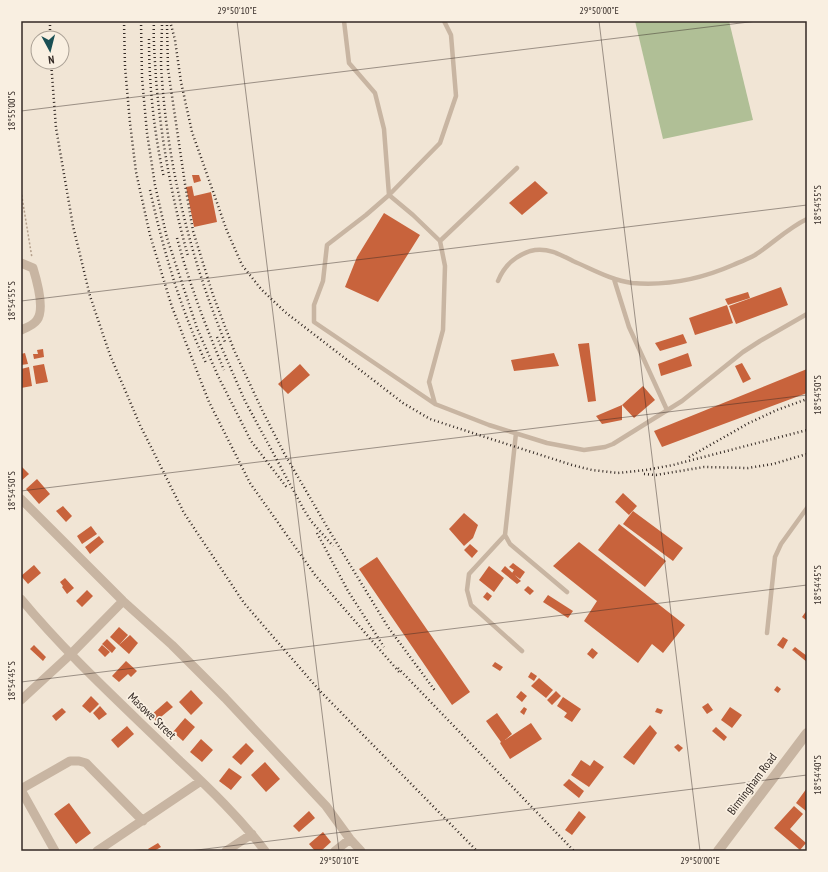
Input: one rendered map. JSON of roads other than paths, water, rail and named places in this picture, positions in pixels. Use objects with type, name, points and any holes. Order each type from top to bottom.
[{"type":"street","points":[[21,263],[34,268],[40,305],[40,315],[34,324],[21,330]]},
{"type":"street","points":[[21,499],[123,601],[172,645],[225,698],[326,806],[361,851]]},
{"type":"street","name":"Masowe Street","points":[[22,601],[71,654],[201,781],[252,834],[265,851]]},
{"type":"street","points":[[21,700],[71,654],[123,601]]},
{"type":"street","name":"Birmingham Road","points":[[718,851],[807,733]]},
{"type":"street","points":[[54,851],[21,789],[70,761],[86,763],[143,821]]},
{"type":"street","points":[[97,851],[201,781]]},
{"type":"street","points":[[226,851],[252,834]]},
{"type":"street","points":[[336,851],[350,838]]},
{"type":"lane","points":[[344,21],[349,63],[375,93],[384,129],[389,195],[413,215],[440,241],[445,266],[443,330],[429,382],[435,404]]},
{"type":"lane","points":[[444,21],[451,35],[456,96],[440,143],[389,195],[366,215],[327,244],[323,281],[314,305],[314,322],[435,404],[489,425],[547,443],[584,450],[595,449],[613,444],[694,392],[760,340],[807,314]]},
{"type":"lane","points":[[440,241],[517,168]]},
{"type":"lane","points":[[498,281],[502,271],[512,261],[526,252],[547,250],[614,279],[654,284],[685,281],[713,274],[752,257],[786,232],[807,219]]},
{"type":"lane","points":[[614,279],[629,327],[667,410]]},
{"type":"lane","points":[[516,433],[505,535],[510,544],[567,592]]},
{"type":"lane","points":[[767,632],[775,557],[781,544],[807,508]]},
{"type":"lane","points":[[505,535],[469,574],[467,590],[470,605],[522,651]]},
{"type":"railway","points":[[50,21],[50,30]]},
{"type":"railway","points":[[124,21],[125,67],[130,123],[136,172],[150,235],[172,307],[209,402],[250,483],[315,575],[400,673]]},
{"type":"railway","points":[[141,21],[142,78],[147,133],[155,185],[167,238],[197,328],[218,376],[251,441],[288,489]]},
{"type":"railway","points":[[154,21],[156,79],[164,146],[172,191],[188,256]]},
{"type":"railway","points":[[162,21],[161,64],[168,135],[174,171],[190,241],[212,309],[225,342]]},
{"type":"railway","points":[[170,21],[175,40],[181,82],[192,132],[227,231],[242,265],[261,289],[285,312],[403,403],[430,419],[488,438],[572,465],[592,470],[618,473],[673,465],[807,430]]},
{"type":"railway","points":[[167,25],[168,69],[193,231],[213,295],[234,350],[284,453],[330,532],[388,627],[436,692]]},
{"type":"railway","points":[[149,39],[153,109],[157,143],[164,178]]},
{"type":"railway","points":[[52,70],[56,128],[73,226],[90,296],[110,355],[140,425],[184,513],[244,603],[319,690],[477,851]]},
{"type":"railway","points":[[150,190],[180,300],[206,363]]},
{"type":"railway","points":[[177,238],[198,305],[224,370]]},
{"type":"railway","points":[[217,337],[245,401],[304,510],[311,521],[333,546]]},
{"type":"railway","points":[[689,457],[749,423],[777,410],[807,399]]},
{"type":"railway","points":[[644,474],[656,475],[704,467],[748,468],[773,464],[807,454]]},
{"type":"railway","points":[[317,533],[348,591],[384,647]]},
{"type":"railway","points":[[398,668],[574,851]]}]
